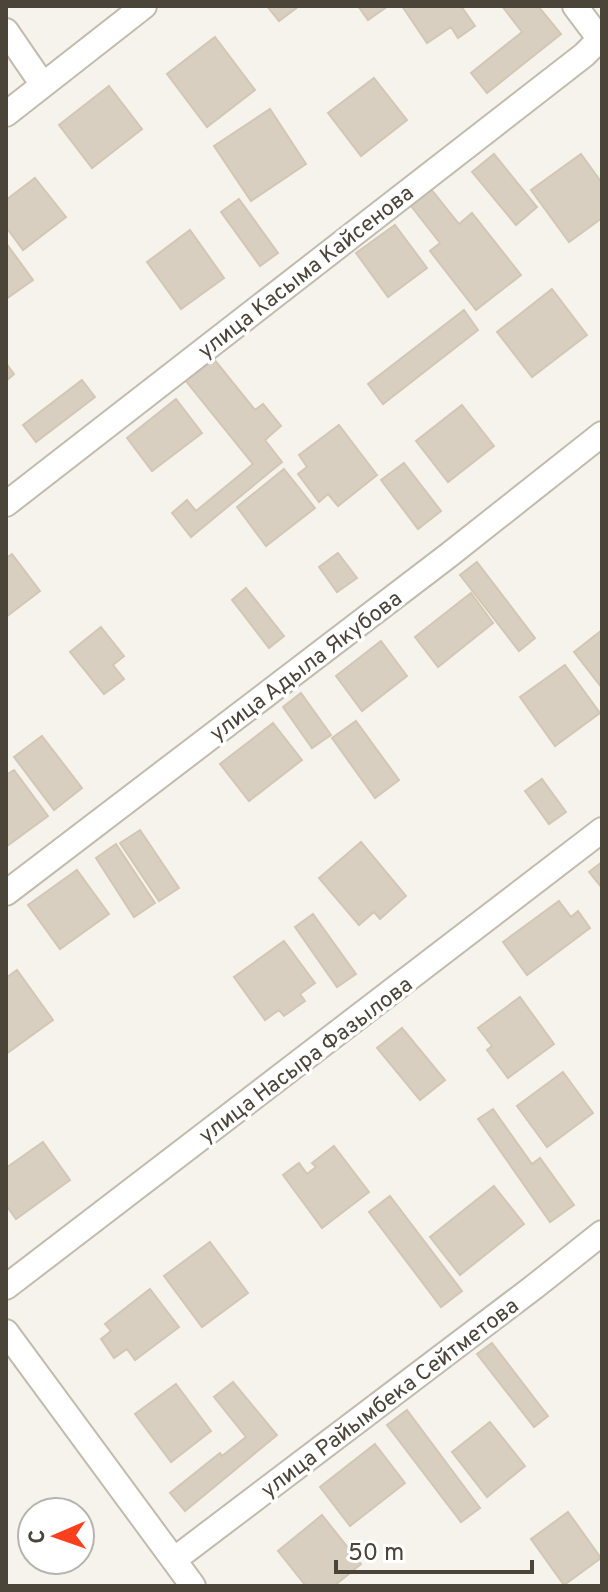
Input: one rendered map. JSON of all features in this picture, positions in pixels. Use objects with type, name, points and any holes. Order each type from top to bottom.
[{"type":"street","points":[[6,114],[144,6]]},
{"type":"street","points":[[575,6],[601,39]]},
{"type":"street","points":[[6,31],[43,85]]},
{"type":"street","name":"улица Касыма Кайсенова","points":[[6,504],[601,39]]},
{"type":"street","name":"улица Адыла Якубова","points":[[6,893],[449,555],[602,434]]},
{"type":"street","name":"улица Насыра Фазылова","points":[[6,1287],[602,830]]},
{"type":"street","name":"улица Райымбека Сейтметова","points":[[175,1559],[602,1233]]},
{"type":"street","points":[[6,1332],[193,1586]]},
{"type":"building","points":[[267,6],[299,6],[279,21]]},
{"type":"building","points":[[358,6],[388,6],[368,20]]},
{"type":"building","points":[[402,6],[461,6],[475,26],[458,38],[451,27],[427,43]]},
{"type":"building","points":[[502,6],[538,6],[561,34],[487,93],[471,73],[522,32]]},
{"type":"building","points":[[215,37],[255,90],[207,127],[167,74]]},
{"type":"building","points":[[374,78],[407,120],[361,156],[328,113]]},
{"type":"building","points":[[109,86],[142,129],[92,168],[59,125]]},
{"type":"building","points":[[270,109],[306,164],[251,201],[214,146]]},
{"type":"building","points":[[494,154],[537,207],[516,225],[472,172]]},
{"type":"building","points":[[581,154],[602,183],[602,218],[569,242],[531,190]]},
{"type":"building","points":[[35,178],[66,217],[23,250],[6,227],[6,200]]},
{"type":"building","points":[[431,189],[459,224],[472,213],[521,275],[476,310],[430,251],[440,243],[411,206]]},
{"type":"building","points":[[239,199],[278,253],[260,266],[221,212]]},
{"type":"building","points":[[395,225],[427,268],[388,297],[356,253]]},
{"type":"building","points":[[190,230],[224,278],[181,309],[147,262]]},
{"type":"building","points":[[6,243],[33,280],[6,299]]},
{"type":"building","points":[[552,289],[587,335],[532,377],[497,332]]},
{"type":"building","points":[[464,310],[478,330],[383,404],[368,384]]},
{"type":"building","points":[[213,358],[255,410],[263,404],[281,426],[265,440],[282,462],[191,537],[172,513],[187,500],[196,511],[253,464],[185,380]]},
{"type":"building","points":[[6,363],[14,374],[6,381]]},
{"type":"building","points":[[82,380],[95,397],[36,442],[23,425]]},
{"type":"building","points":[[176,399],[202,433],[152,471],[127,438]]},
{"type":"building","points":[[462,405],[494,446],[448,482],[416,441]]},
{"type":"building","points":[[339,425],[377,475],[338,506],[328,494],[319,502],[298,474],[307,467],[299,455]]},
{"type":"building","points":[[404,463],[441,511],[418,529],[381,480]]},
{"type":"building","points":[[284,469],[315,508],[266,546],[237,507]]},
{"type":"building","points":[[338,553],[357,578],[337,592],[319,567]]},
{"type":"building","points":[[12,554],[40,591],[6,617],[6,558]]},
{"type":"building","points":[[477,562],[535,638],[519,651],[460,575]]},
{"type":"building","points":[[246,588],[284,636],[269,648],[232,600]]},
{"type":"building","points":[[471,593],[493,623],[438,667],[415,637]]},
{"type":"building","points":[[101,627],[124,656],[113,665],[124,679],[104,694],[70,652]]},
{"type":"building","points":[[602,630],[602,688],[574,652]]},
{"type":"building","points":[[381,641],[407,676],[362,711],[336,676]]},
{"type":"building","points":[[565,665],[600,713],[555,746],[520,697]]},
{"type":"building","points":[[301,693],[331,735],[312,748],[283,707]]},
{"type":"building","points":[[356,721],[399,780],[375,798],[332,738]]},
{"type":"building","points":[[273,723],[302,760],[249,801],[220,764]]},
{"type":"building","points":[[42,736],[82,788],[54,810],[14,757]]},
{"type":"building","points":[[14,770],[48,816],[7,846],[6,775]]},
{"type":"building","points":[[542,779],[566,812],[549,824],[525,791]]},
{"type":"building","points":[[140,830],[179,888],[159,901],[120,843]]},
{"type":"building","points":[[361,842],[406,896],[380,919],[374,912],[359,925],[319,878]]},
{"type":"building","points":[[116,844],[155,903],[134,917],[96,858]]},
{"type":"building","points":[[602,862],[602,888],[589,872]]},
{"type":"building","points":[[77,870],[109,914],[60,949],[28,905]]},
{"type":"building","points":[[559,901],[571,917],[578,911],[590,928],[527,975],[503,942]]},
{"type":"building","points":[[313,914],[356,974],[337,987],[295,927]]},
{"type":"building","points":[[284,941],[315,983],[300,994],[305,1001],[284,1016],[279,1010],[265,1020],[234,977]]},
{"type":"building","points":[[17,970],[53,1020],[6,1054],[6,978]]},
{"type":"building","points":[[520,997],[554,1044],[508,1078],[487,1050],[492,1046],[478,1028]]},
{"type":"building","points":[[402,1028],[445,1080],[420,1100],[377,1048]]},
{"type":"building","points":[[563,1072],[593,1113],[547,1147],[517,1106]]},
{"type":"building","points":[[493,1109],[532,1164],[540,1158],[574,1205],[550,1222],[478,1119]]},
{"type":"building","points":[[43,1142],[70,1180],[16,1219],[6,1205],[6,1168]]},
{"type":"building","points":[[334,1146],[369,1192],[322,1228],[283,1175],[299,1163],[307,1174],[316,1167],[312,1163]]},
{"type":"building","points":[[494,1186],[524,1224],[460,1275],[430,1237]]},
{"type":"building","points":[[390,1196],[462,1291],[441,1307],[369,1212]]},
{"type":"building","points":[[210,1242],[248,1293],[202,1327],[164,1276]]},
{"type":"building","points":[[150,1289],[179,1327],[135,1360],[127,1349],[114,1358],[101,1339],[111,1331],[105,1324]]},
{"type":"building","points":[[492,1343],[548,1416],[534,1427],[477,1354]]},
{"type":"building","points":[[233,1382],[277,1435],[185,1511],[170,1493],[220,1453],[222,1456],[246,1437],[214,1397]]},
{"type":"building","points":[[176,1384],[211,1431],[171,1462],[135,1414]]},
{"type":"building","points":[[407,1410],[480,1508],[461,1522],[387,1425]]},
{"type":"building","points":[[490,1422],[525,1466],[487,1497],[452,1452]]},
{"type":"building","points":[[375,1444],[405,1483],[350,1526],[320,1487]]},
{"type":"building","points":[[568,1512],[601,1558],[564,1585],[531,1539]]},
{"type":"building","points":[[322,1515],[361,1564],[334,1586],[306,1586],[278,1551]]}]
